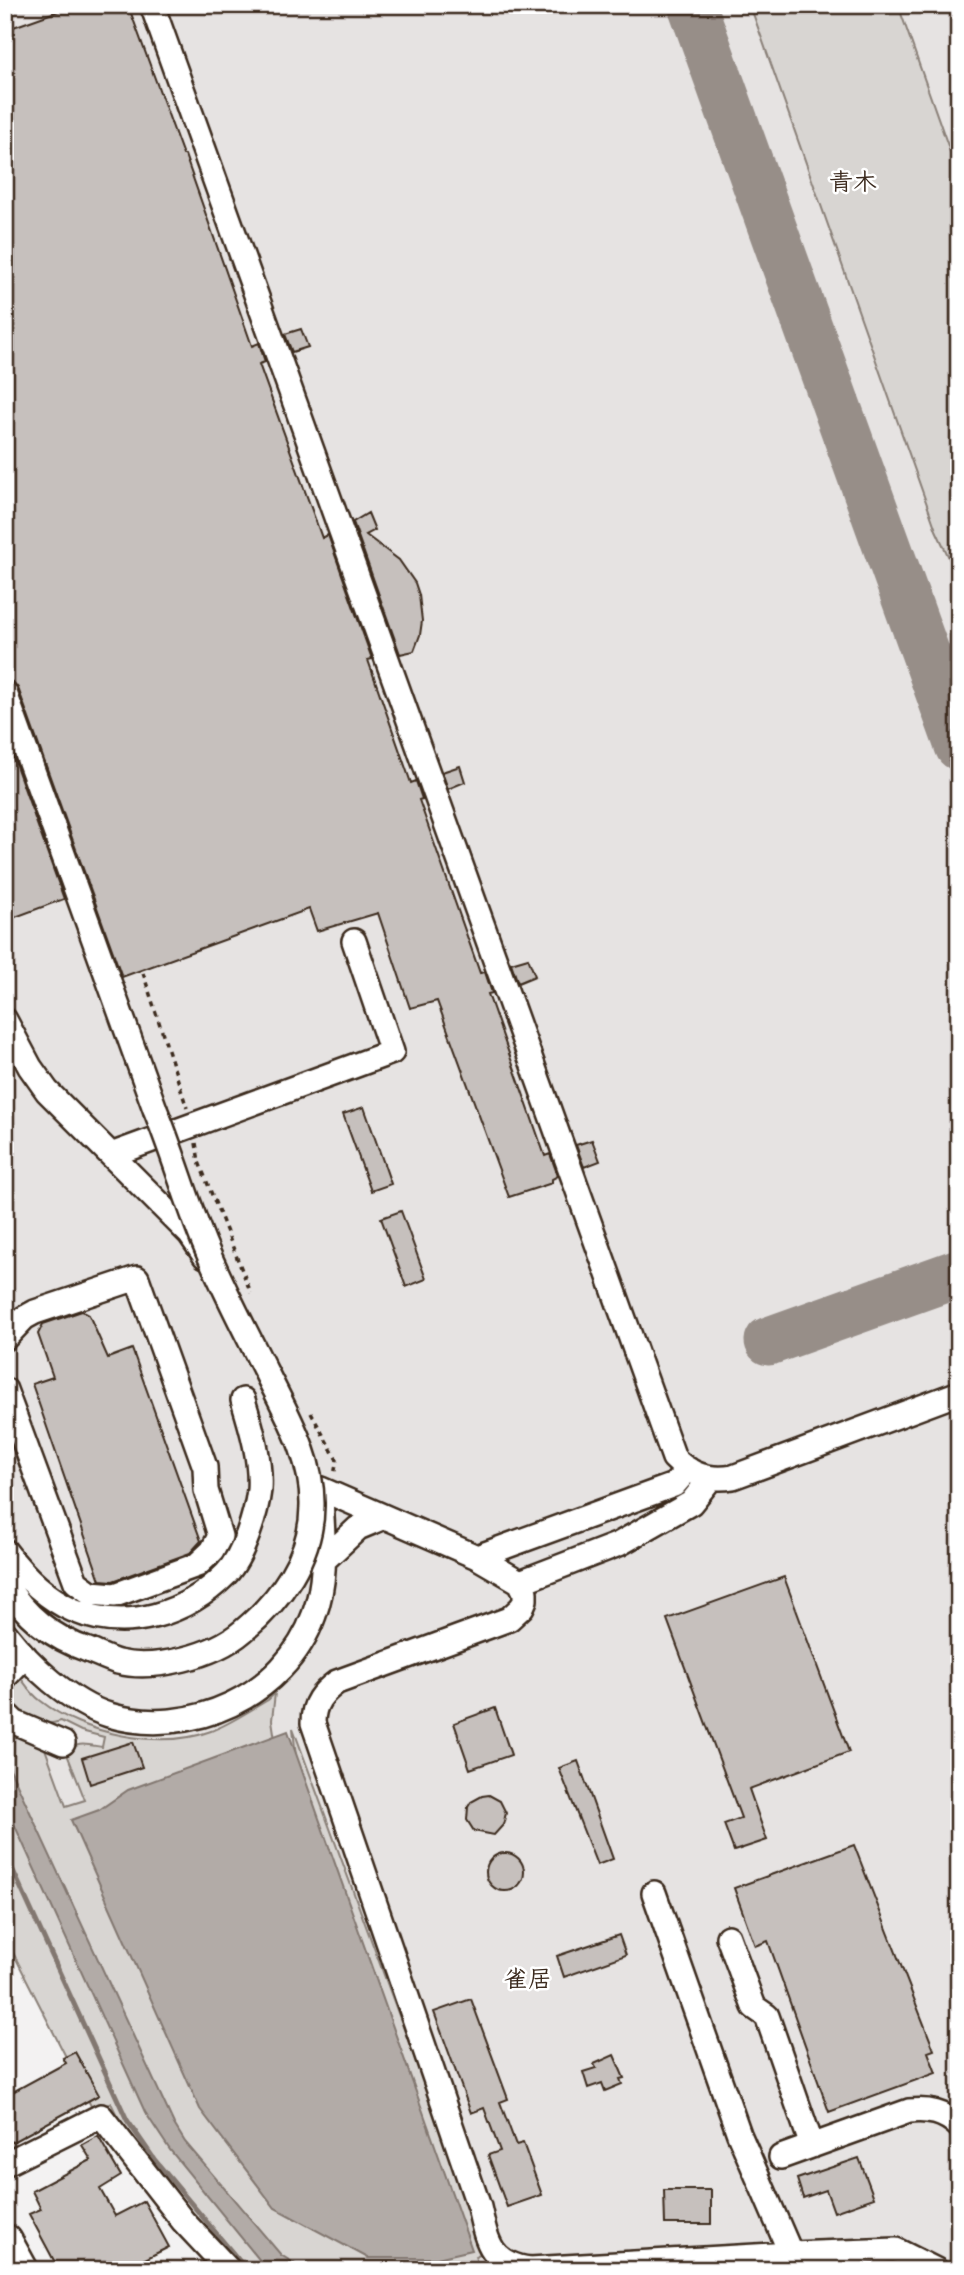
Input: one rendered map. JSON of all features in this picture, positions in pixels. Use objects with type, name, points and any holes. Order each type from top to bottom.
[{"type":"highway","points":[[5,2241],[21,2270]]},
{"type":"street","points":[[152,5],[674,1458],[688,1469],[710,1478],[733,1477],[959,1393]]},
{"type":"street","points":[[164,5],[688,1451],[702,1464],[724,1465],[959,1380]]},
{"type":"street","points":[[5,693],[205,1245],[293,1427],[309,1468],[313,1507],[304,1550],[291,1578],[268,1610],[229,1643],[194,1656],[148,1665],[118,1662],[67,1643],[34,1620],[9,1593]]},
{"type":"street","points":[[111,1156],[392,1052],[354,942]]},
{"type":"street","points":[[5,1020],[30,1067],[47,1091],[190,1234],[202,1250],[297,1430],[326,1491],[323,1586],[313,1617],[290,1660],[257,1690],[210,1714],[180,1722],[108,1715],[85,1704],[51,1680],[5,1633]]},
{"type":"street","points":[[5,1338],[24,1318],[35,1312],[136,1278],[205,1467],[206,1490],[220,1536],[212,1551],[197,1565],[115,1595],[91,1593],[76,1582],[5,1390]]},
{"type":"street","points":[[5,1551],[20,1572],[44,1592],[73,1610],[105,1619],[138,1620],[171,1613],[199,1596],[227,1573],[253,1518],[259,1489],[258,1462],[243,1401]]},
{"type":"street","points":[[477,1557],[674,1485],[688,1469]]},
{"type":"street","points":[[520,1582],[618,1544],[691,1503],[710,1478]]},
{"type":"street","points":[[326,1491],[382,1518],[477,1557],[520,1582],[525,1592],[522,1607],[509,1619],[337,1682],[323,1692],[313,1715],[313,1723],[479,2207],[486,2238],[496,2255],[503,2262],[530,2269],[895,2250],[936,2270]]},
{"type":"street","points":[[325,1559],[358,1528],[382,1518]]},
{"type":"street","points":[[5,1677],[25,1656]]},
{"type":"street","points":[[5,1713],[14,1722],[63,1742]]},
{"type":"street","points":[[654,1893],[739,2134],[791,2255]]},
{"type":"street","points":[[728,1937],[754,2007],[767,2016],[812,2146]]},
{"type":"street","points":[[780,2157],[909,2111],[922,2109],[938,2112],[948,2116],[959,2126]]},
{"type":"street","points":[[5,2164],[101,2116],[183,2221],[229,2270]]},
{"type":"path","points":[[143,973],[193,1127],[199,1162],[256,1303]]},
{"type":"path","points":[[307,1406],[337,1460],[326,1491]]},
{"type":"shaded area","points":[[5,5],[959,5],[959,2270],[287,2270],[5,1772]]},
{"type":"shaded area","points":[[750,5],[898,5],[959,177],[959,579],[936,530]]},
{"type":"shaded area","points":[[20,1677],[38,1699],[58,1713],[100,1730],[146,1739],[191,1737],[211,1731],[247,1713],[275,1693],[272,1720],[289,1832],[305,1847],[293,1728],[464,2192],[480,2254],[475,2256],[479,2270],[235,2270],[135,2152],[111,2103],[94,2112],[5,1937],[5,1723],[27,1736],[30,1742],[44,1746],[66,1806],[85,1800],[67,1754],[78,1745],[102,1747],[104,1737],[81,1731],[61,1721],[41,1723],[11,1708],[7,1694],[9,1683]]},
{"type":"shaded area","points":[[288,1731],[472,2250],[437,2258],[368,2258],[275,2208],[200,2109],[71,1820],[99,1810],[128,1790]]},
{"type":"shaded area","points":[[5,1758],[174,2124],[185,2142],[281,2255],[305,2270],[266,2268],[170,2150],[145,2112],[5,1804]]},
{"type":"shaded area","points":[[883,2258],[907,2263],[916,2270],[649,2270]]},
{"type":"building","points":[[75,5],[128,5],[185,155],[252,346],[259,343],[265,362],[259,364],[322,538],[328,535],[372,659],[368,660],[411,783],[416,781],[422,799],[419,800],[480,973],[485,972],[492,993],[488,994],[545,1156],[550,1154],[558,1176],[552,1179],[552,1183],[509,1197],[437,1001],[410,1008],[378,913],[317,931],[309,909],[122,977],[18,688],[5,679],[5,30]]},
{"type":"building","points":[[301,329],[308,347],[292,352],[285,334]]},
{"type":"building","points":[[368,513],[375,530],[366,535],[399,560],[415,583],[419,595],[422,621],[414,651],[400,654],[353,522]]},
{"type":"building","points":[[5,735],[64,899],[10,919],[5,906]]},
{"type":"building","points":[[460,766],[465,782],[448,789],[442,772]]},
{"type":"building","points":[[528,958],[535,976],[518,983],[511,963]]},
{"type":"building","points":[[364,1107],[391,1184],[371,1191],[343,1114]]},
{"type":"building","points":[[592,1140],[600,1161],[584,1167],[576,1145]]},
{"type":"building","points":[[401,1211],[426,1279],[406,1287],[381,1218]]},
{"type":"building","points":[[82,1311],[89,1315],[108,1358],[132,1349],[201,1541],[190,1553],[113,1581],[100,1580],[32,1384],[53,1377],[38,1334],[43,1324]]},
{"type":"building","points":[[784,1577],[849,1752],[749,1789],[767,1840],[734,1851],[724,1824],[741,1818],[667,1619]]},
{"type":"building","points":[[495,1708],[511,1755],[470,1769],[454,1723]]},
{"type":"building","points":[[133,1742],[142,1767],[90,1784],[82,1758]]},
{"type":"building","points":[[578,1761],[613,1859],[597,1865],[559,1768]]},
{"type":"building","points":[[489,1795],[500,1801],[506,1813],[503,1825],[494,1835],[474,1831],[467,1820],[471,1802]]},
{"type":"building","points":[[854,1845],[934,2050],[928,2052],[936,2073],[829,2112],[768,1941],[755,1946],[734,1888]]},
{"type":"building","points":[[505,1853],[519,1858],[524,1872],[519,1886],[505,1891],[491,1886],[486,1872],[491,1858]]},
{"type":"building","points":[[619,1935],[626,1955],[564,1977],[557,1956]]},
{"type":"building","points":[[471,1999],[508,2099],[500,2102],[516,2145],[523,2143],[542,2195],[507,2207],[488,2155],[500,2151],[484,2108],[471,2113],[434,2012]]},
{"type":"building","points":[[75,2052],[99,2095],[5,2146],[5,2096],[66,2063],[63,2058]]},
{"type":"building","points":[[614,2055],[624,2078],[620,2079],[622,2084],[605,2091],[602,2083],[588,2088],[583,2072],[596,2068],[594,2064]]},
{"type":"building","points":[[98,2136],[121,2176],[100,2189],[115,2216],[144,2201],[169,2247],[139,2262],[143,2270],[59,2270],[29,2214],[41,2209],[32,2191],[91,2160],[82,2145]]},
{"type":"building","points":[[859,2158],[874,2198],[834,2212],[826,2190],[803,2198],[797,2179]]},
{"type":"building","points":[[664,2190],[711,2190],[711,2224],[665,2224]]},
{"type":"waterway","points":[[5,1853],[127,2120],[154,2159],[247,2270]]},
{"type":"taxiway","points":[[692,5],[959,746]]},
{"type":"taxiway","points":[[769,1341],[959,1273]]},
{"type":"district","name":"青木","points":[[853,182]]},
{"type":"district","name":"雀居","points":[[528,1979]]}]
